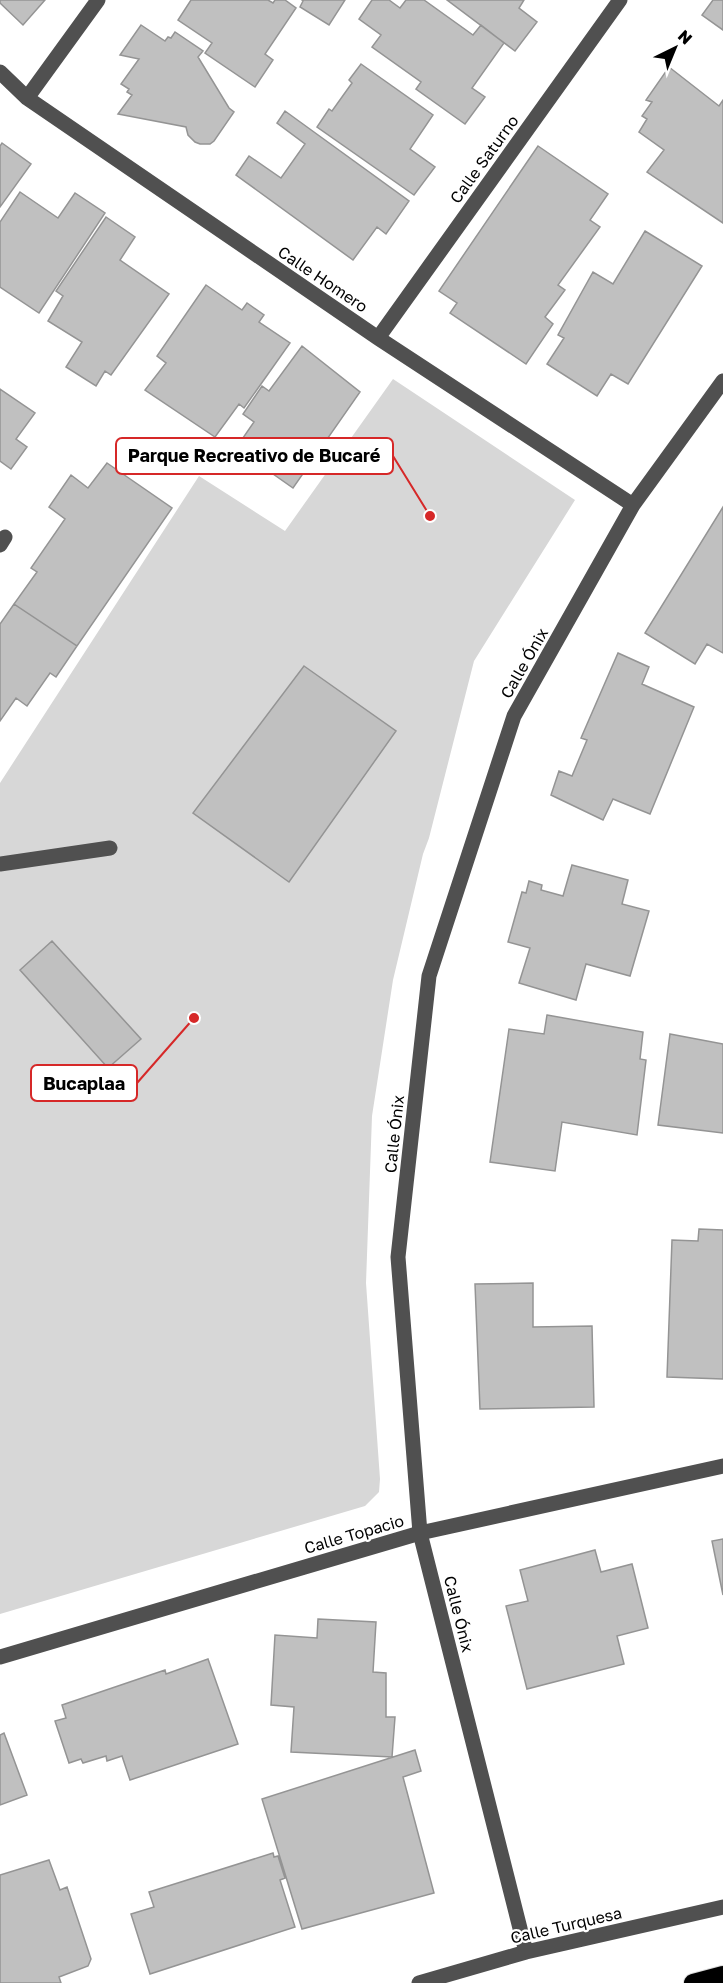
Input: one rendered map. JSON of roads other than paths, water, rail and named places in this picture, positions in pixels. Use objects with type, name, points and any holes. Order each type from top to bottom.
[{"type":"highway","points":[[693,1983],[723,1975]]},
{"type":"street","points":[[27,98],[98,0]]},
{"type":"street","name":"Calle Saturno","points":[[378,338],[620,0]]},
{"type":"street","name":"Calle Homero","points":[[0,72],[27,98],[378,338],[633,505]]},
{"type":"street","name":"Calle Ónix","points":[[526,1952],[420,1533],[398,1257],[429,976],[514,716],[633,505],[723,381]]},
{"type":"street","points":[[0,864],[110,848]]},
{"type":"street","name":"Calle Topacio","points":[[0,1657],[420,1533],[723,1466]]},
{"type":"street","name":"Calle Turquesa","points":[[419,1983],[526,1952],[723,1907]]},
{"type":"place","name":"Parque Recreativo de Bucaré","points":[[430,516]]},
{"type":"place","name":"Bucaplaa","points":[[194,1018]]}]
